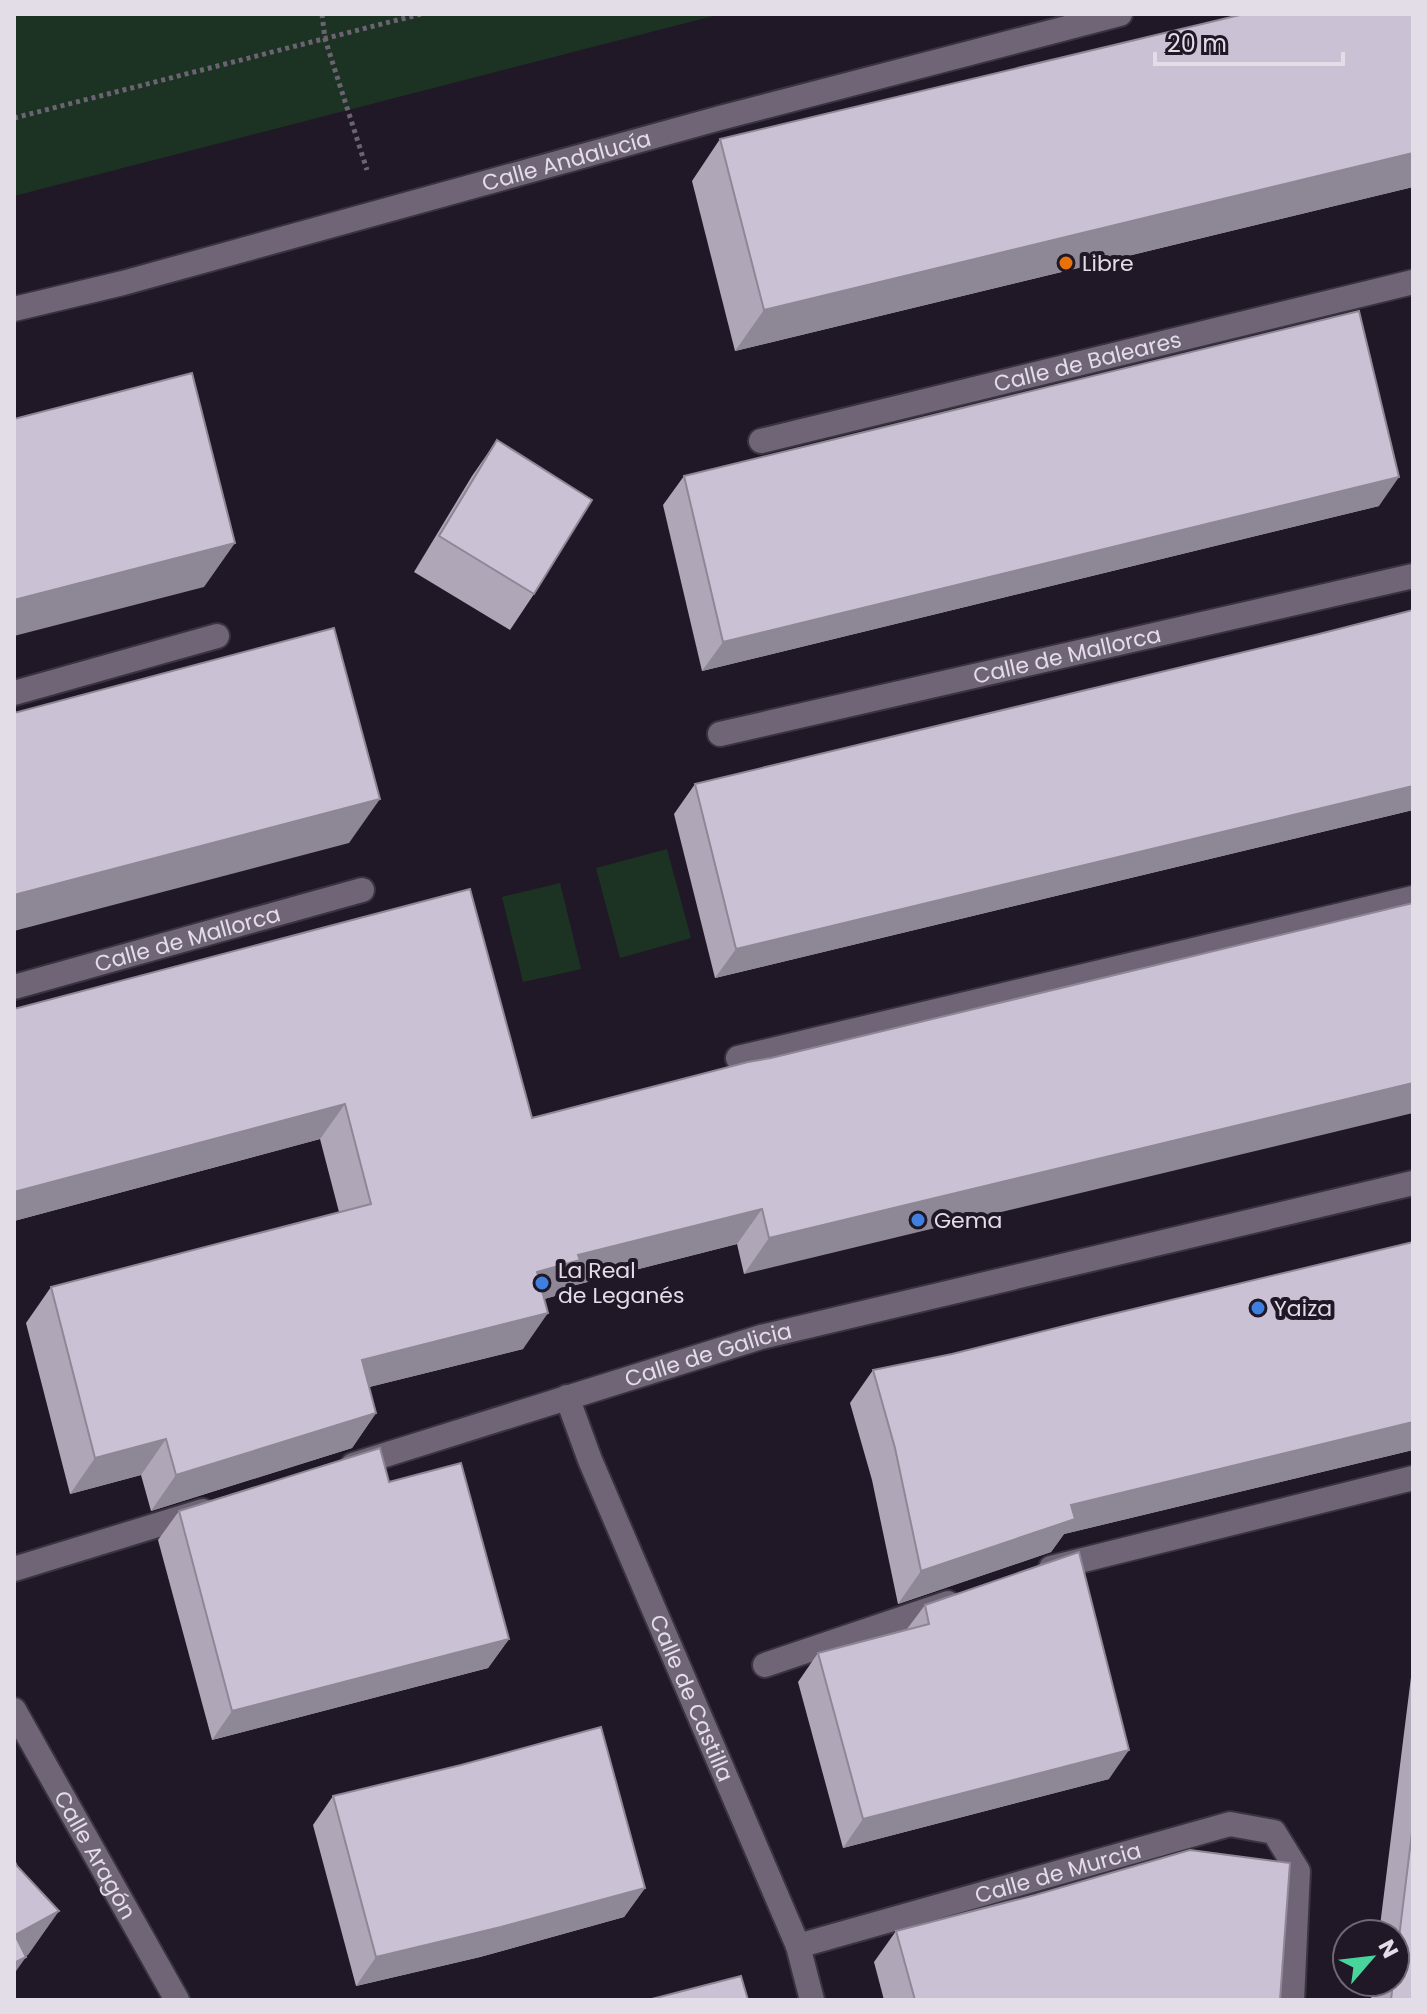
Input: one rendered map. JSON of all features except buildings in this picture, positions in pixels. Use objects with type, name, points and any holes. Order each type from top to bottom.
[{"type":"street","name":"Calle Andalucía","points":[[14,309],[123,283],[678,129],[1120,14]]},
{"type":"street","name":"Calle de Baleares","points":[[761,441],[1413,282]]},
{"type":"street","name":"Calle de Mallorca","points":[[720,734],[1413,576]]},
{"type":"street","points":[[14,693],[217,636]]},
{"type":"street","name":"Calle de Mallorca","points":[[14,987],[362,890]]},
{"type":"street","points":[[738,1058],[1413,898]]},
{"type":"street","name":"Calle de Galicia","points":[[331,1471],[761,1337],[1413,1183]]},
{"type":"street","name":"Calle de Castilla","points":[[567,1397],[590,1460],[798,1946],[812,2000]]},
{"type":"street","points":[[1027,1576],[1413,1478]]},
{"type":"street","points":[[14,1569],[227,1503]]},
{"type":"street","points":[[765,1665],[969,1596]]},
{"type":"street","name":"Calle Aragón","points":[[14,1710],[177,2000]]},
{"type":"street","name":"Calle de Murcia","points":[[798,1946],[1230,1824],[1274,1832],[1298,1871],[1292,2000]]},
{"type":"path","points":[[322,14],[325,39],[380,212]]},
{"type":"path","points":[[14,118],[421,14]]},
{"type":"green space","points":[[14,14],[721,14],[14,196]]},
{"type":"green space","points":[[667,849],[691,938],[620,958],[596,868]]},
{"type":"green space","points":[[560,883],[581,969],[523,982],[502,897]]},
{"type":"place","name":"Libre","points":[[1066,263]]},
{"type":"place","name":"Gema","points":[[918,1220]]},
{"type":"place","name":"La Real de Leganés","points":[[542,1283]]},
{"type":"place","name":"Yaiza","points":[[1258,1308]]}]
